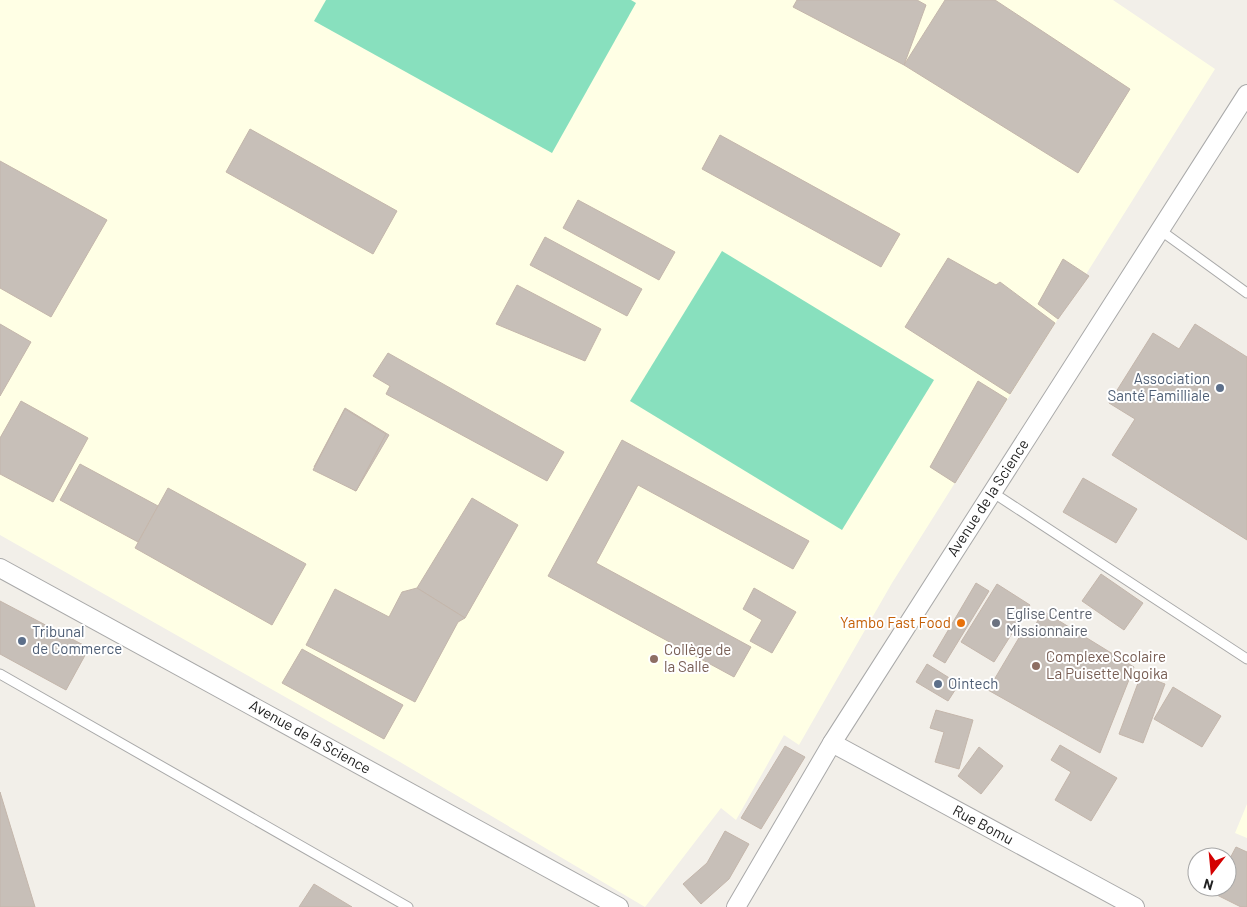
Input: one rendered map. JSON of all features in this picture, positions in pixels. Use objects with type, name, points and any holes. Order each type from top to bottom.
[{"type":"street","name":"Avenue de la Science","points":[[736,907],[832,743],[1247,94]]},
{"type":"street","name":"Avenue de la Science","points":[[0,568],[619,907]]},
{"type":"street","name":"Rue Bomu","points":[[832,743],[1135,907]]},
{"type":"lane","points":[[1160,230],[1247,293]]},
{"type":"lane","points":[[992,492],[1247,659]]},
{"type":"lane","points":[[0,674],[408,907]]},
{"type":"shaded area","points":[[0,0],[1113,0],[1215,69],[892,583],[799,745],[784,735],[736,820],[721,808],[645,907],[400,762],[0,535]]},
{"type":"shaded area","points":[[1247,804],[1247,838],[1235,833]]},
{"type":"green space","points":[[326,0],[631,0],[636,3],[552,153],[314,21]]},
{"type":"green space","points":[[722,251],[934,380],[842,530],[630,401]]},
{"type":"building","points":[[797,0],[917,0],[926,5],[904,65],[793,7]]},
{"type":"building","points":[[945,0],[995,0],[1130,89],[1078,173],[904,65]]},
{"type":"building","points":[[250,129],[397,211],[373,254],[226,172]]},
{"type":"building","points":[[720,135],[900,234],[881,267],[702,169]]},
{"type":"building","points":[[0,161],[107,220],[51,317],[0,288]]},
{"type":"building","points":[[578,200],[675,252],[659,280],[563,228]]},
{"type":"building","points":[[545,237],[642,289],[627,316],[530,265]]},
{"type":"building","points":[[948,258],[996,285],[1000,282],[1055,323],[1010,394],[905,327]]},
{"type":"building","points":[[1063,259],[1089,276],[1058,319],[1038,304]]},
{"type":"building","points":[[517,285],[601,329],[585,361],[496,324]]},
{"type":"building","points":[[0,324],[31,342],[0,396]]},
{"type":"building","points":[[1195,324],[1247,357],[1247,540],[1112,455],[1135,419],[1109,403],[1153,333],[1179,349]]},
{"type":"building","points":[[388,353],[564,452],[547,481],[386,394],[390,386],[373,376]]},
{"type":"building","points":[[978,381],[1007,399],[955,483],[930,467]]},
{"type":"building","points":[[21,401],[88,438],[53,502],[0,474],[0,438]]},
{"type":"building","points":[[345,408],[389,435],[356,491],[314,467]]},
{"type":"building","points":[[345,409],[386,434],[356,491],[313,470]]},
{"type":"building","points":[[622,440],[809,541],[793,569],[638,485],[596,563],[751,647],[734,677],[548,576]]},
{"type":"building","points":[[80,464],[158,506],[138,542],[60,500]]},
{"type":"building","points":[[1083,478],[1137,509],[1116,543],[1063,512]]},
{"type":"building","points":[[168,488],[306,564],[272,625],[135,548]]},
{"type":"building","points":[[472,498],[518,525],[465,618],[417,588]]},
{"type":"building","points":[[1101,574],[1143,603],[1124,630],[1082,601]]},
{"type":"building","name":"Yambo Fast Food","points":[[976,583],[989,591],[945,663],[933,656]]},
{"type":"building","name":"Eglise Centre Missionnaire","points":[[997,584],[1030,605],[994,662],[961,642]]},
{"type":"building","points":[[417,588],[465,618],[458,622],[415,702],[306,645],[335,589],[389,617],[402,592]]},
{"type":"building","points":[[754,588],[796,612],[772,653],[750,641],[762,620],[743,609]]},
{"type":"building","points":[[0,601],[89,648],[66,690],[0,654]]},
{"type":"building","points":[[1043,611],[1134,667],[1100,753],[988,690],[1023,631],[1030,635]]},
{"type":"building","points":[[302,649],[403,705],[384,739],[282,683]]},
{"type":"building","points":[[927,664],[959,684],[948,701],[916,682]]},
{"type":"building","points":[[1141,675],[1165,684],[1143,743],[1119,734]]},
{"type":"building","points":[[1173,687],[1221,716],[1202,747],[1154,719]]},
{"type":"building","points":[[936,710],[973,720],[959,769],[935,762],[944,732],[930,728]]},
{"type":"building","points":[[1060,745],[1117,778],[1091,821],[1055,800],[1071,772],[1051,760]]},
{"type":"building","points":[[785,746],[805,757],[761,829],[741,818]]},
{"type":"building","points":[[979,747],[1003,766],[981,794],[958,776]]},
{"type":"building","points":[[0,792],[35,907],[0,907]]},
{"type":"building","points":[[725,831],[749,844],[729,879],[701,904],[683,884],[707,863]]},
{"type":"building","points":[[1237,847],[1247,852],[1247,907],[1241,907],[1221,897],[1237,897]]},
{"type":"building","points":[[314,884],[352,907],[299,907]]},
{"type":"place","name":"Association Santé Familliale","points":[[1220,388]]},
{"type":"place","name":"Yambo Fast Food","points":[[961,623]]},
{"type":"place","name":"Eglise Centre Missionnaire","points":[[996,623]]},
{"type":"place","name":"Tribunal de Commerce","points":[[22,641]]},
{"type":"place","name":"Collège de la Salle","points":[[654,659]]},
{"type":"place","name":"Complexe Scolaire La Puisette Ngoika","points":[[1036,666]]},
{"type":"place","name":"Ointech","points":[[938,684]]}]
